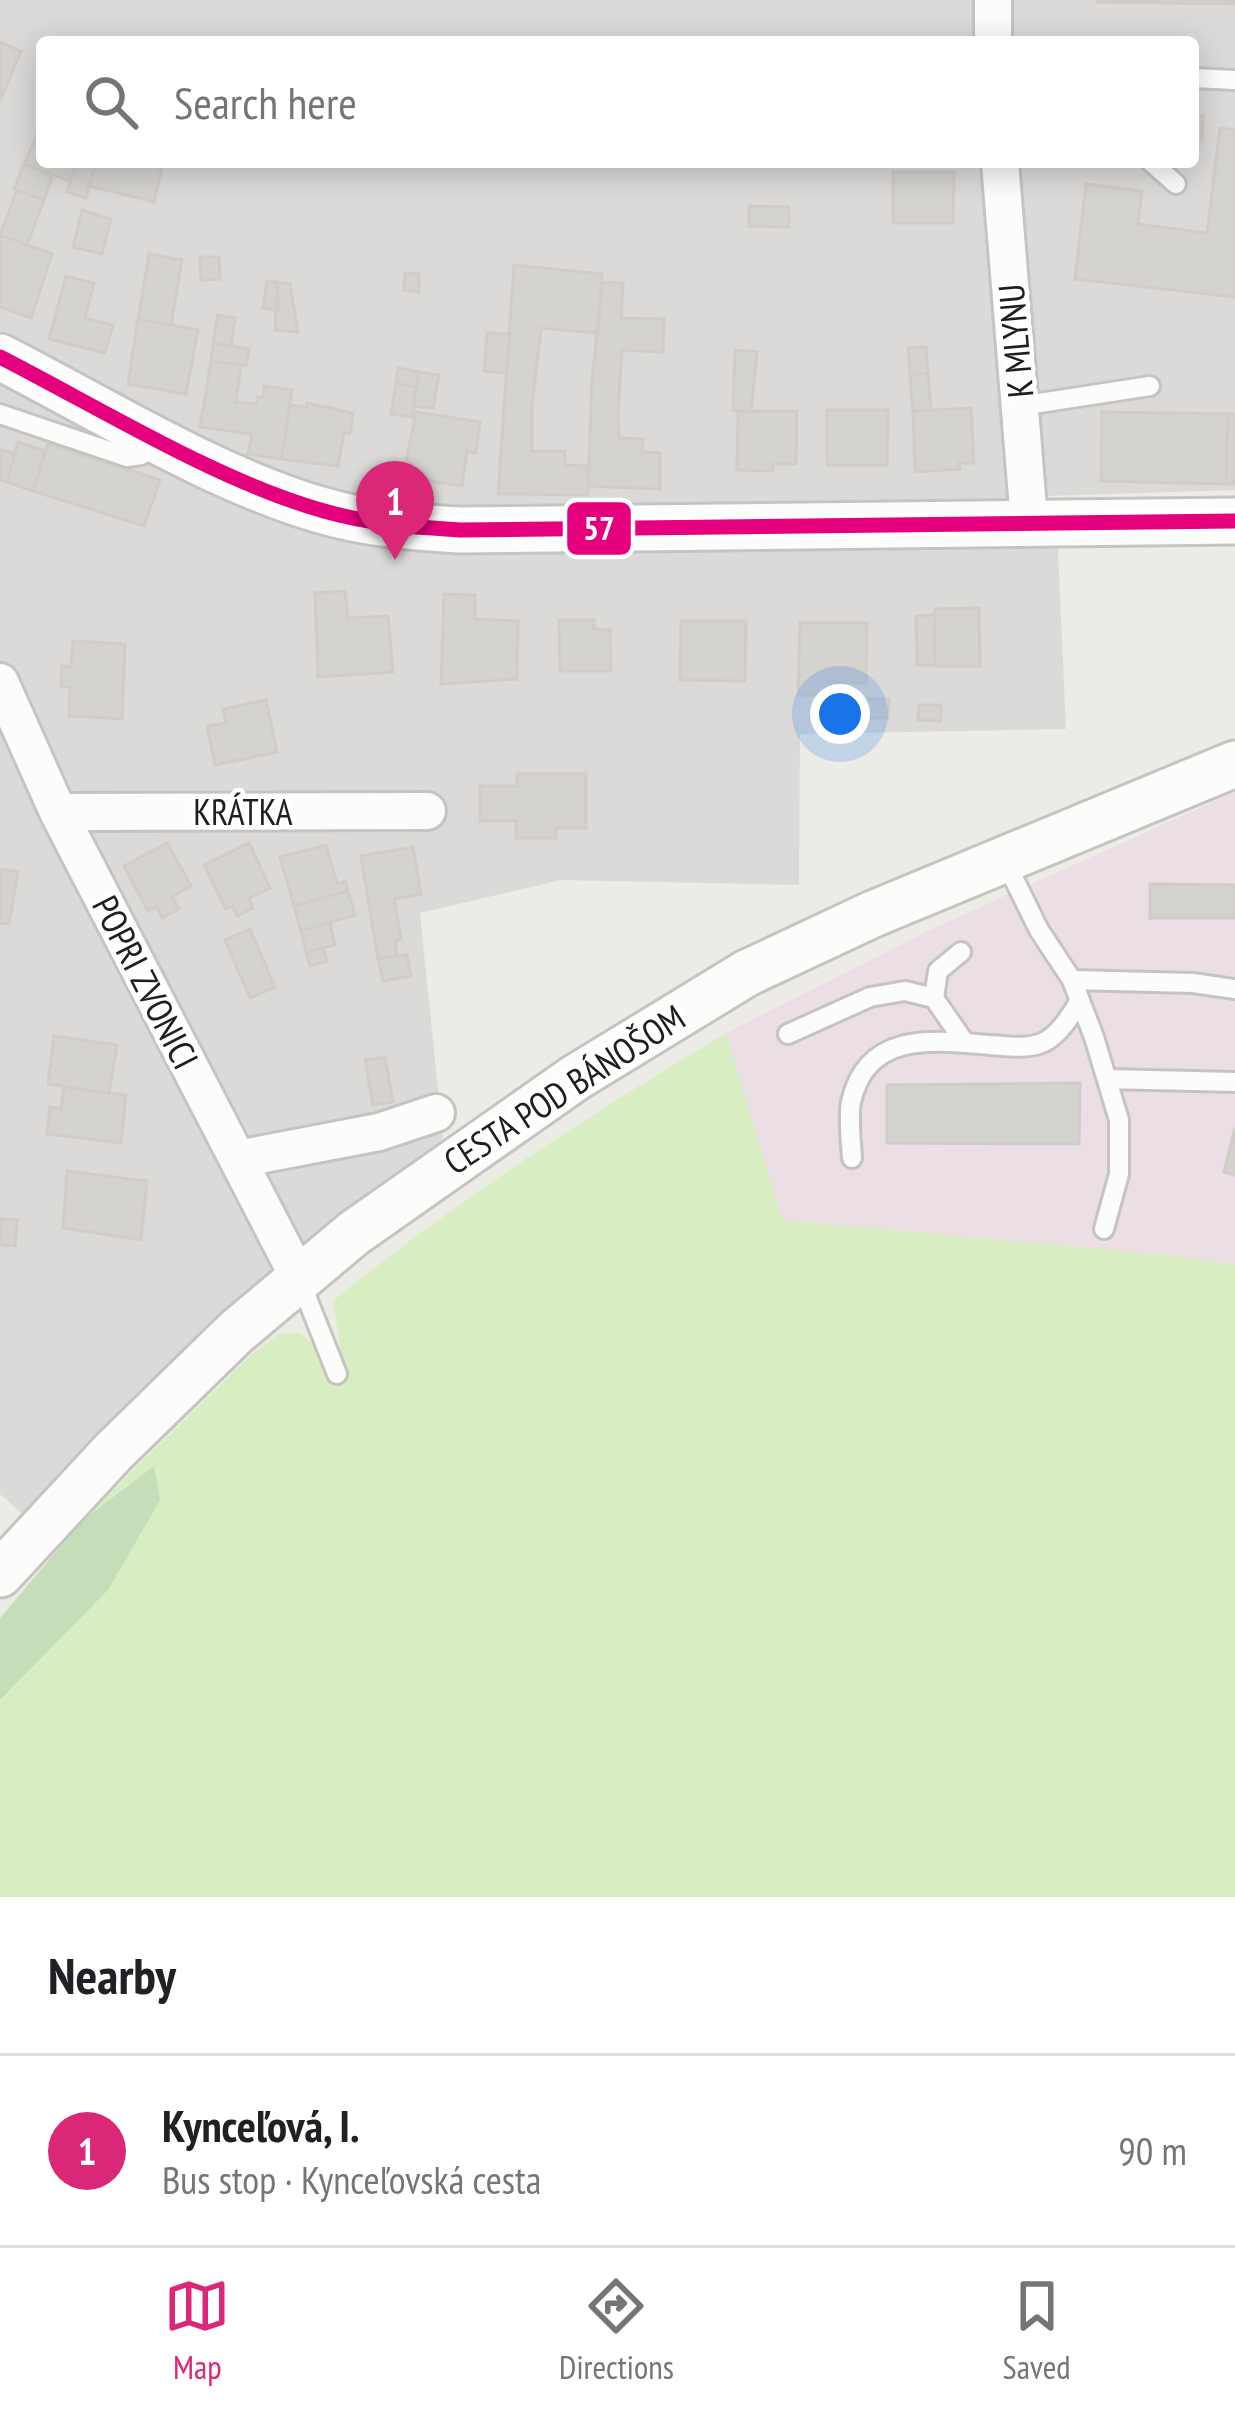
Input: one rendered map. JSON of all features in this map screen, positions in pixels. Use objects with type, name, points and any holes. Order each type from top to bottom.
[{"type":"street","points":[[993,0],[993,36]]},
{"type":"street","name":"K MLYNU","points":[[1002,168],[1029,521]]},
{"type":"street","points":[[0,357],[264,490],[322,511],[383,525],[460,530],[1235,521]]},
{"type":"street","name":"POPRI ZVONICI","points":[[0,682],[58,812],[299,1278]]},
{"type":"street","name":"CESTA POD BÁNOŠOM","points":[[0,1574],[114,1451],[236,1332],[465,1152],[747,974],[1235,764]]},
{"type":"street","name":"KRÁTKA","points":[[58,812],[427,811]]},
{"type":"street","points":[[238,1159],[379,1132],[436,1113]]},
{"type":"lane","points":[[1199,78],[1235,80]]},
{"type":"lane","points":[[1158,168],[1176,184]]},
{"type":"lane","points":[[1020,406],[1150,386]]},
{"type":"lane","points":[[0,414],[127,458],[164,441]]},
{"type":"lane","points":[[1005,861],[1039,930],[1072,980],[1119,1120],[1119,1174],[1104,1229]]},
{"type":"lane","points":[[934,998],[938,971],[962,952]]},
{"type":"lane","points":[[1072,980],[1192,983],[1235,989]]},
{"type":"lane","points":[[788,1034],[870,997],[905,991],[934,998],[965,1042]]},
{"type":"lane","points":[[851,1158],[850,1104],[861,1075],[886,1050],[925,1039],[1022,1048],[1046,1041],[1080,1000]]},
{"type":"lane","points":[[1106,1079],[1235,1082]]},
{"type":"lane","points":[[299,1278],[337,1374]]},
{"type":"shaded area","points":[[0,0],[1235,0],[1235,490],[1015,497],[1057,529],[1066,729],[800,734],[799,885],[561,880],[420,913],[443,1139],[138,1393],[28,1519],[0,1494]]},
{"type":"shaded area","points":[[1235,792],[1235,1265],[781,1220],[726,1033],[934,928]]},
{"type":"green space","points":[[726,1033],[782,1220],[1235,1265],[1235,1897],[0,1897],[0,1700],[108,1590],[153,1467],[83,1520],[250,1356],[279,1334],[300,1333],[319,1349],[333,1387],[346,1383],[333,1301],[525,1160]]},
{"type":"green space","points":[[154,1466],[160,1500],[108,1590],[0,1700],[0,1618],[83,1520]]},
{"type":"building","points":[[1235,0],[1235,4],[1097,2]]},
{"type":"building","points":[[0,42],[21,51],[0,101]]},
{"type":"building","points":[[1220,128],[1235,130],[1235,297],[1075,279],[1086,184],[1142,191],[1138,224],[1207,233]]},
{"type":"building","points":[[36,137],[36,168],[75,168],[70,181],[24,164]]},
{"type":"building","points":[[24,164],[53,175],[44,200],[14,189]]},
{"type":"building","points":[[75,168],[94,168],[86,198],[67,192]]},
{"type":"building","points":[[94,168],[162,168],[154,202],[89,186]]},
{"type":"building","points":[[893,172],[954,172],[953,223],[893,223]]},
{"type":"building","points":[[17,190],[44,200],[27,245],[0,235]]},
{"type":"building","points":[[749,206],[789,207],[789,227],[749,226]]},
{"type":"building","points":[[82,210],[111,219],[102,254],[73,247]]},
{"type":"building","points":[[0,235],[52,254],[31,318],[0,307]]},
{"type":"building","points":[[149,254],[182,260],[171,325],[138,319]]},
{"type":"building","points":[[200,257],[219,257],[220,279],[201,280]]},
{"type":"building","points":[[514,265],[602,274],[598,333],[541,328],[532,406],[532,451],[565,451],[565,465],[589,466],[588,495],[498,494]]},
{"type":"building","points":[[405,273],[419,274],[419,292],[404,290]]},
{"type":"building","points":[[66,276],[94,283],[85,318],[113,325],[105,353],[49,339]]},
{"type":"building","points":[[267,281],[277,282],[278,311],[263,308]]},
{"type":"building","points":[[277,282],[290,284],[298,332],[275,330]]},
{"type":"building","points":[[602,282],[623,283],[621,318],[664,319],[663,352],[622,350],[618,411],[619,438],[643,439],[642,452],[660,453],[660,489],[588,486]]},
{"type":"building","points":[[218,315],[235,318],[231,346],[213,343]]},
{"type":"building","points":[[138,319],[198,330],[186,394],[128,384]]},
{"type":"building","points":[[487,333],[510,334],[507,373],[484,371]]},
{"type":"building","points":[[213,343],[249,349],[246,366],[211,361]]},
{"type":"building","points":[[926,347],[928,373],[910,375],[908,348]]},
{"type":"building","points":[[735,350],[757,352],[751,412],[733,410]]},
{"type":"building","points":[[211,361],[241,365],[236,402],[256,404],[264,386],[292,390],[281,459],[248,454],[252,434],[200,427]]},
{"type":"building","points":[[398,368],[419,372],[416,387],[396,383]]},
{"type":"building","points":[[419,372],[439,375],[433,408],[413,406]]},
{"type":"building","points":[[928,373],[931,410],[913,411],[910,375]]},
{"type":"building","points":[[396,383],[416,387],[412,417],[391,414]]},
{"type":"building","points":[[307,403],[353,413],[338,466],[281,459],[290,405],[307,407]]},
{"type":"building","points":[[971,408],[974,463],[959,463],[960,469],[915,472],[913,411]]},
{"type":"building","points":[[827,410],[888,410],[887,465],[827,465]]},
{"type":"building","points":[[738,411],[797,411],[796,464],[773,464],[772,471],[737,470]]},
{"type":"building","points":[[416,412],[480,422],[476,453],[467,451],[462,486],[403,477]]},
{"type":"building","points":[[1102,412],[1228,414],[1226,484],[1101,481]]},
{"type":"building","points":[[1228,414],[1235,414],[1235,484],[1226,484]]},
{"type":"building","points":[[18,442],[45,451],[33,491],[7,482]]},
{"type":"building","points":[[48,444],[160,480],[144,526],[33,491]]},
{"type":"building","points":[[0,449],[15,454],[7,482],[0,480]]},
{"type":"building","points":[[345,591],[348,618],[388,616],[393,672],[318,677],[315,593]]},
{"type":"building","points":[[444,594],[475,595],[475,619],[518,621],[517,679],[441,684]]},
{"type":"building","points":[[979,608],[980,666],[935,666],[935,609]]},
{"type":"building","points":[[935,615],[935,665],[917,665],[916,616]]},
{"type":"building","points":[[559,620],[594,620],[594,629],[610,630],[611,671],[560,671]]},
{"type":"building","points":[[681,621],[746,621],[745,681],[680,680]]},
{"type":"building","points":[[800,623],[867,623],[866,683],[830,682],[828,695],[798,695]]},
{"type":"building","points":[[73,641],[125,644],[122,719],[69,716],[70,687],[61,687],[62,666],[71,667]]},
{"type":"building","points":[[866,699],[889,699],[888,718],[865,718]]},
{"type":"building","points":[[266,700],[277,752],[215,765],[207,726],[226,723],[223,709]]},
{"type":"building","points":[[919,705],[941,705],[941,721],[918,720]]},
{"type":"building","points":[[517,774],[586,774],[586,828],[556,828],[556,838],[516,838],[516,821],[480,821],[480,786],[517,786]]},
{"type":"building","points":[[167,843],[191,886],[172,897],[179,909],[162,918],[156,907],[148,911],[124,866]]},
{"type":"building","points":[[249,843],[270,888],[249,898],[253,908],[237,916],[232,906],[226,909],[204,865]]},
{"type":"building","points":[[326,845],[337,884],[345,881],[348,891],[294,906],[280,857]]},
{"type":"building","points":[[413,847],[421,894],[394,899],[401,939],[395,940],[397,956],[378,959],[361,856]]},
{"type":"building","points":[[0,869],[18,872],[9,924],[0,923]]},
{"type":"building","points":[[1150,884],[1235,885],[1235,918],[1150,918]]},
{"type":"building","points":[[348,891],[355,915],[301,931],[294,906]]},
{"type":"building","points":[[330,923],[335,945],[306,952],[301,931]]},
{"type":"building","points":[[250,929],[275,987],[250,998],[225,940]]},
{"type":"building","points":[[323,948],[327,961],[310,966],[306,952]]},
{"type":"building","points":[[407,955],[411,976],[383,981],[378,959]]},
{"type":"building","points":[[54,1036],[117,1045],[109,1093],[48,1084]]},
{"type":"building","points":[[385,1057],[393,1102],[373,1105],[365,1060]]},
{"type":"building","points":[[1080,1083],[1079,1144],[887,1143],[887,1085]]},
{"type":"building","points":[[64,1087],[126,1095],[121,1143],[47,1134],[50,1107],[61,1109]]},
{"type":"building","points":[[1235,1128],[1235,1175],[1224,1172]]},
{"type":"building","points":[[67,1171],[147,1181],[141,1240],[63,1228]]},
{"type":"building","points":[[0,1219],[17,1220],[15,1246],[0,1245]]},
{"type":"transit line","name":"57","points":[[0,357],[242,481],[324,511],[391,524],[460,530],[1235,521]]},
{"type":"place","name":"Kynceľová, I.","points":[[395,560]]}]
